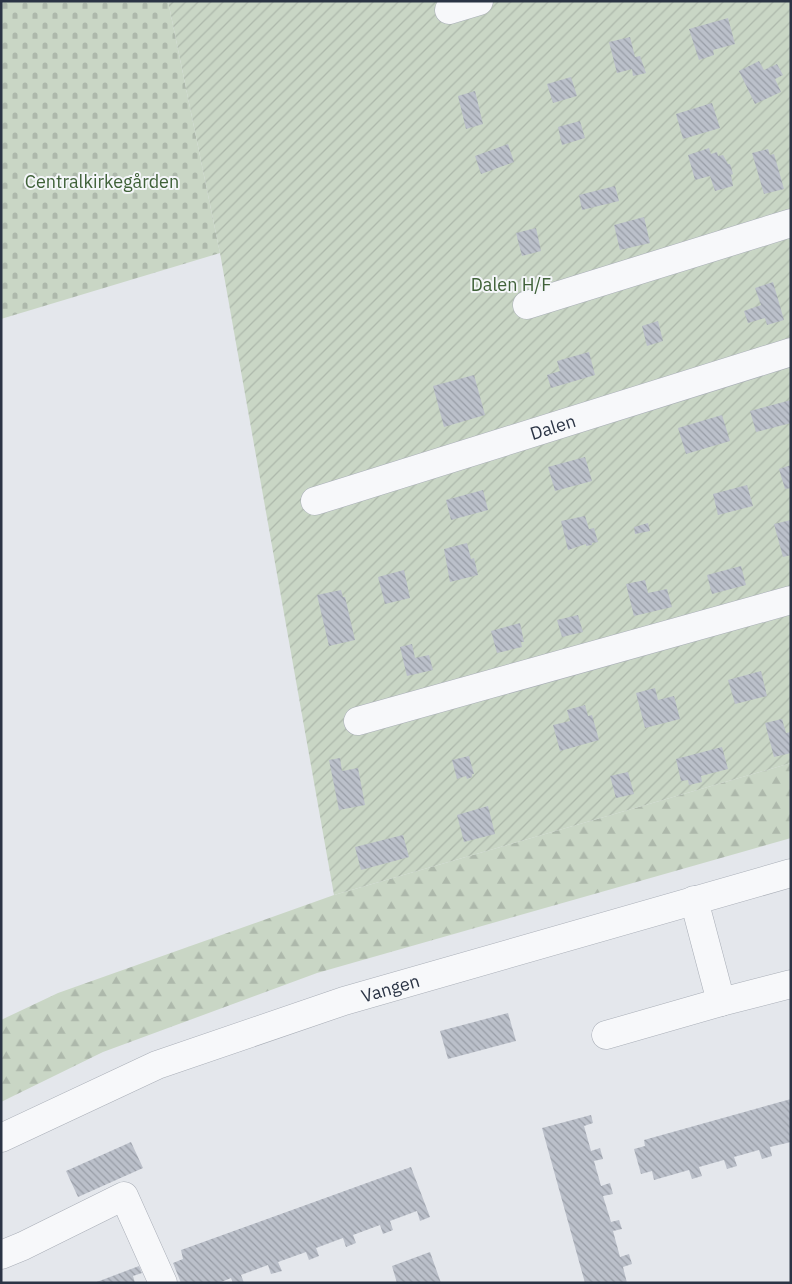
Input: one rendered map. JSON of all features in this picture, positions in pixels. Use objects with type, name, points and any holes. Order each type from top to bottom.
[{"type":"street","points":[[449,10],[479,1]]},
{"type":"street","points":[[527,305],[791,223]]},
{"type":"street","name":"Dalen","points":[[315,501],[791,352]]},
{"type":"street","points":[[358,721],[791,600]]},
{"type":"street","name":"Vangen","points":[[1,1138],[158,1066],[334,1004],[791,873]]},
{"type":"street","points":[[694,900],[721,1002]]},
{"type":"street","points":[[606,1035],[791,984]]},
{"type":"street","points":[[1,1255],[124,1196],[163,1283]]},
{"type":"green space","name":"Centralkirkegården","points":[[1,1],[168,1],[220,253],[1,319]]},
{"type":"green space","name":"Dalen H/F","points":[[168,1],[791,1],[791,763],[334,895],[220,253]]},
{"type":"green space","points":[[791,763],[791,838],[317,973],[103,1052],[1,1102],[1,1020],[58,993],[334,895]]},
{"type":"building","points":[[728,18],[735,44],[713,50],[714,55],[699,60],[689,29]]},
{"type":"building","points":[[630,37],[635,57],[640,56],[646,73],[633,76],[632,69],[617,73],[609,42]]},
{"type":"building","points":[[759,61],[764,70],[777,64],[783,75],[775,79],[781,92],[755,104],[739,71]]},
{"type":"building","points":[[571,77],[577,96],[553,103],[547,84]]},
{"type":"building","points":[[475,91],[483,124],[466,129],[458,96]]},
{"type":"building","points":[[712,103],[720,128],[683,139],[676,114]]},
{"type":"building","points":[[580,121],[585,138],[562,145],[558,127]]},
{"type":"building","points":[[508,144],[514,162],[481,174],[475,156]]},
{"type":"building","points":[[709,148],[711,154],[717,152],[718,156],[723,155],[728,164],[730,164],[733,174],[731,175],[733,186],[715,191],[710,176],[695,180],[688,155]]},
{"type":"building","points":[[768,149],[770,155],[774,154],[784,189],[764,194],[752,153]]},
{"type":"building","points":[[615,186],[619,201],[582,210],[579,195]]},
{"type":"building","points":[[644,217],[650,243],[620,250],[614,225]]},
{"type":"building","points":[[536,228],[541,251],[522,256],[516,233]]},
{"type":"building","points":[[773,282],[784,320],[767,325],[765,318],[748,323],[744,311],[761,305],[755,288]]},
{"type":"building","points":[[658,321],[663,341],[647,346],[642,326]]},
{"type":"building","points":[[589,352],[595,375],[551,388],[547,375],[560,371],[557,361]]},
{"type":"building","points":[[474,375],[485,415],[444,427],[433,386]]},
{"type":"building","points":[[791,400],[791,423],[756,432],[750,411]]},
{"type":"building","points":[[722,415],[730,441],[686,454],[678,428]]},
{"type":"building","points":[[585,457],[592,481],[555,491],[548,467]]},
{"type":"building","points":[[791,465],[791,488],[785,489],[779,469]]},
{"type":"building","points":[[747,485],[753,506],[718,515],[713,494]]},
{"type":"building","points":[[483,490],[488,510],[451,520],[446,500]]},
{"type":"building","points":[[585,516],[589,529],[594,528],[598,542],[568,550],[561,521]]},
{"type":"building","points":[[791,520],[791,555],[783,557],[774,524]]},
{"type":"building","points":[[648,523],[650,531],[635,534],[634,527]]},
{"type":"building","points":[[467,543],[471,559],[474,558],[478,575],[450,582],[444,549]]},
{"type":"building","points":[[741,566],[746,585],[712,594],[707,575]]},
{"type":"building","points":[[404,570],[410,598],[385,604],[378,577]]},
{"type":"building","points":[[645,580],[648,593],[667,589],[672,607],[634,616],[626,584]]},
{"type":"building","points":[[341,590],[343,597],[345,597],[355,640],[329,646],[317,595]]},
{"type":"building","points":[[578,615],[583,632],[562,637],[557,620]]},
{"type":"building","points":[[520,623],[524,642],[521,642],[522,647],[497,653],[491,631]]},
{"type":"building","points":[[412,644],[415,658],[429,655],[433,670],[407,676],[400,647]]},
{"type":"building","points":[[761,671],[767,696],[735,704],[728,680]]},
{"type":"building","points":[[655,688],[658,700],[674,696],[680,719],[645,728],[636,693]]},
{"type":"building","points":[[585,705],[588,716],[592,715],[599,740],[560,751],[553,725],[570,721],[567,710]]},
{"type":"building","points":[[782,719],[786,733],[791,732],[791,753],[774,757],[765,723]]},
{"type":"building","points":[[722,747],[728,769],[701,776],[702,782],[689,785],[688,780],[681,781],[676,759]]},
{"type":"building","points":[[469,756],[474,774],[467,779],[466,776],[457,779],[452,760]]},
{"type":"building","points":[[340,758],[342,771],[358,768],[365,805],[339,810],[329,760]]},
{"type":"building","points":[[628,772],[634,794],[616,798],[610,776]]},
{"type":"building","points":[[488,806],[495,834],[464,842],[457,815]]},
{"type":"building","points":[[403,835],[409,857],[361,870],[355,847]]},
{"type":"building","points":[[508,1013],[516,1041],[448,1059],[440,1031]]},
{"type":"building","points":[[791,1099],[791,1142],[770,1147],[772,1156],[762,1159],[759,1150],[734,1157],[737,1166],[727,1169],[724,1160],[699,1167],[702,1176],[692,1179],[689,1170],[654,1180],[652,1171],[641,1174],[634,1149],[645,1146],[644,1140]]},
{"type":"building","points":[[591,1115],[593,1123],[584,1126],[591,1151],[600,1148],[603,1159],[594,1161],[601,1186],[610,1183],[613,1194],[603,1196],[611,1222],[619,1220],[622,1229],[613,1231],[620,1257],[629,1254],[632,1264],[623,1267],[627,1283],[585,1283],[542,1128]]},
{"type":"building","points":[[131,1142],[143,1168],[78,1197],[66,1171]]},
{"type":"building","points":[[411,1167],[430,1217],[420,1221],[417,1211],[390,1221],[393,1230],[383,1234],[380,1225],[353,1235],[356,1243],[346,1247],[343,1238],[316,1248],[319,1256],[309,1260],[306,1252],[278,1262],[282,1271],[271,1274],[268,1265],[241,1275],[244,1283],[233,1283],[231,1278],[219,1283],[181,1283],[173,1263],[183,1259],[181,1250]]},
{"type":"building","points":[[430,1252],[441,1283],[397,1283],[392,1266]]},
{"type":"building","points":[[139,1266],[142,1273],[133,1276],[135,1283],[94,1283]]}]
